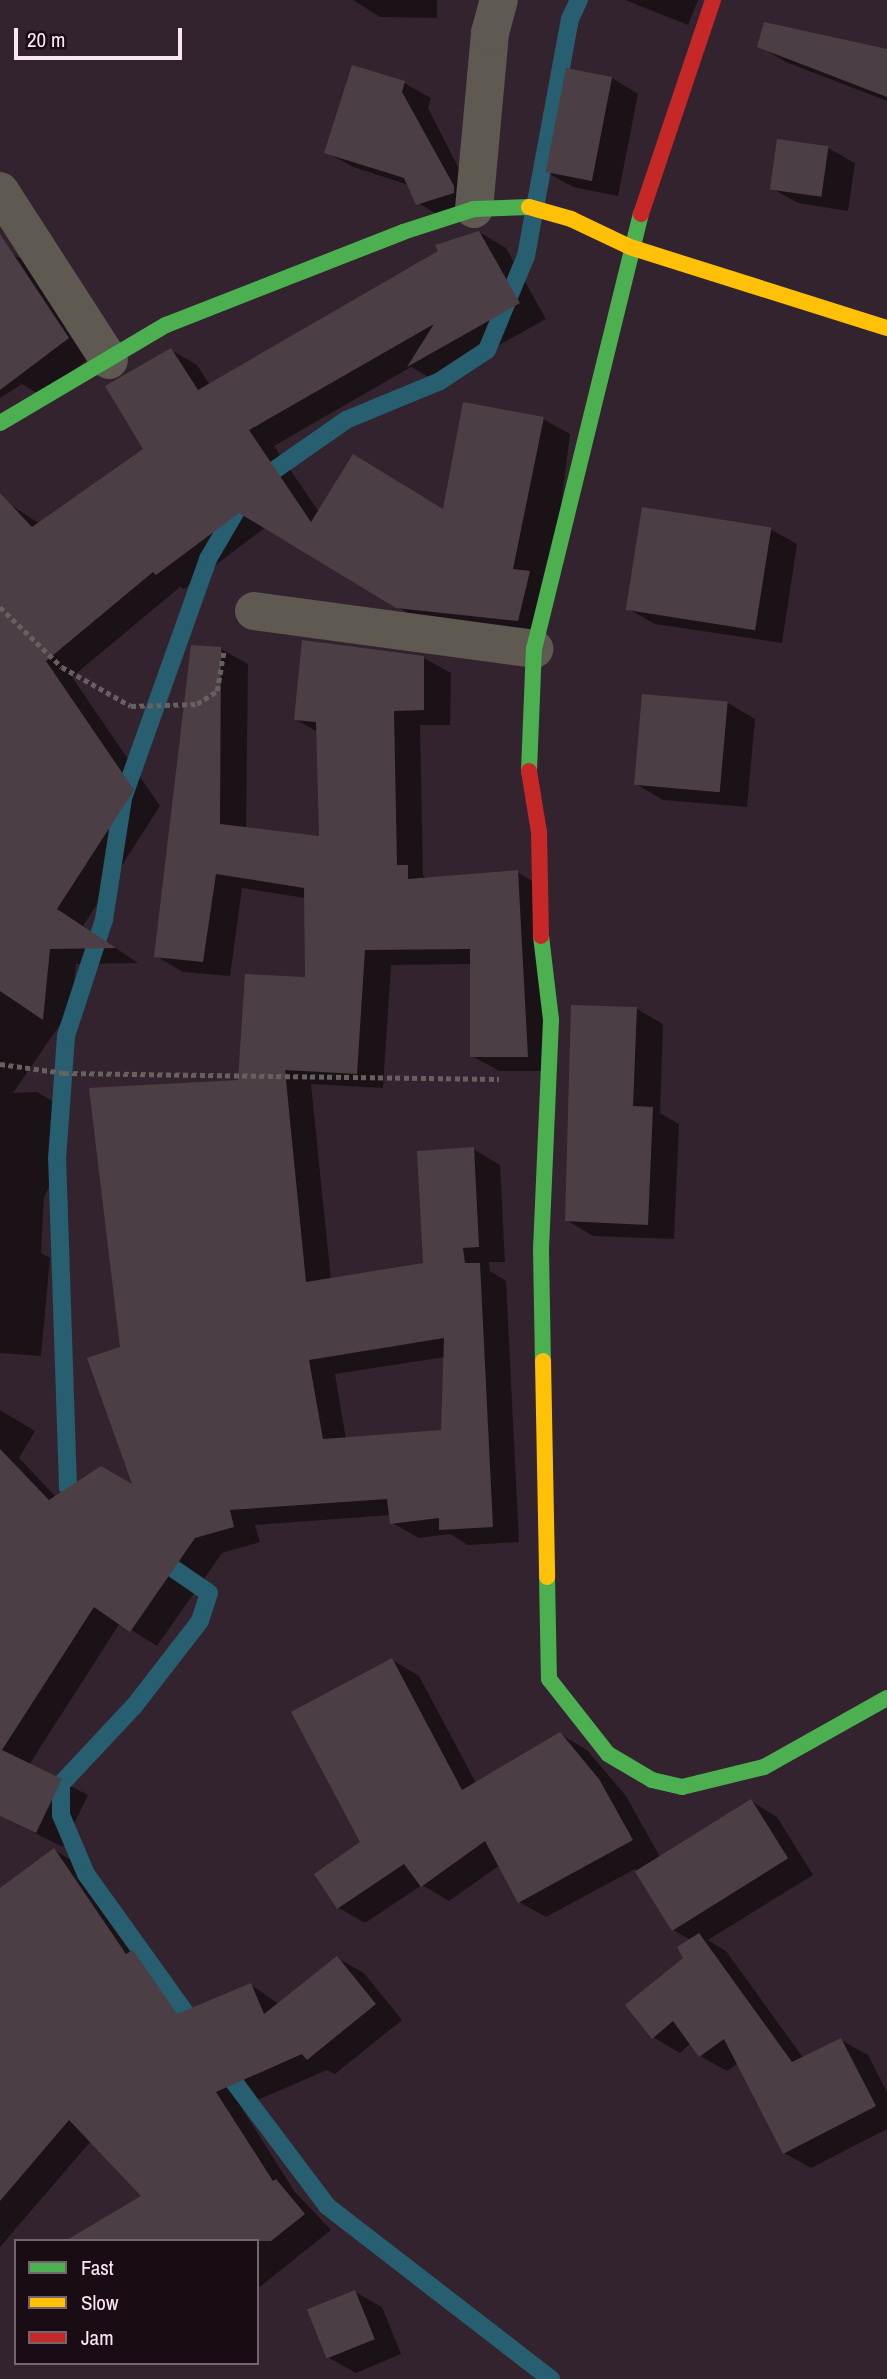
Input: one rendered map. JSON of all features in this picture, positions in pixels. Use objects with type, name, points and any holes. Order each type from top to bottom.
[{"type":"street","points":[[474,209],[490,33],[499,0]]},
{"type":"street","points":[[713,0],[630,247],[534,649],[529,779],[539,832],[541,934],[551,1020],[541,1250],[549,1679],[563,1702],[608,1754],[652,1780],[682,1787],[764,1767],[887,1698]]},
{"type":"street","points":[[0,191],[109,360]]},
{"type":"street","points":[[0,423],[166,325],[474,209],[527,206],[630,247],[887,328]]},
{"type":"street","points":[[254,611],[534,649]]},
{"type":"path","points":[[0,607],[62,667],[131,706],[197,704],[218,691],[228,627],[254,611]]},
{"type":"path","points":[[0,1064],[64,1073],[550,1080]]},
{"type":"building","points":[[764,22],[887,49],[887,97],[757,47]]},
{"type":"building","points":[[352,65],[405,81],[402,92],[454,186],[454,193],[416,205],[404,178],[324,153]]},
{"type":"building","points":[[566,68],[612,77],[592,181],[546,172]]},
{"type":"building","points":[[777,139],[828,146],[821,197],[770,190]]},
{"type":"building","points":[[479,231],[520,303],[407,367],[434,324],[249,430],[311,522],[353,454],[443,509],[463,402],[544,417],[513,569],[530,571],[518,621],[396,608],[239,513],[156,575],[153,572],[46,661],[134,790],[57,909],[116,948],[50,949],[43,1020],[0,991],[0,493],[32,527],[143,449],[105,386],[171,348],[198,390],[438,251],[435,245]]},
{"type":"building","points":[[0,234],[69,338],[0,390]]},
{"type":"building","points":[[642,507],[771,527],[755,630],[626,610]]},
{"type":"building","points":[[302,640],[424,656],[424,710],[394,711],[397,865],[408,865],[408,879],[518,870],[528,1057],[470,1057],[470,949],[365,950],[357,1074],[285,1070],[306,1282],[423,1263],[417,1151],[474,1147],[479,1247],[463,1248],[465,1263],[480,1263],[493,1527],[439,1530],[439,1518],[390,1524],[387,1499],[230,1510],[234,1527],[195,1538],[130,1632],[94,1607],[2,1750],[62,1779],[36,1833],[0,1816],[0,1449],[49,1500],[101,1466],[132,1484],[87,1358],[120,1347],[89,1088],[238,1080],[245,974],[305,977],[304,888],[216,874],[203,962],[154,957],[191,645],[221,647],[220,824],[319,836],[316,722],[294,720]],"holes":[[[444,1338],[441,1430],[323,1439],[309,1360]]]},
{"type":"building","points":[[642,694],[728,701],[720,792],[634,785]]},
{"type":"building","points":[[571,1005],[637,1007],[633,1106],[653,1107],[648,1225],[565,1221]]},
{"type":"building","points":[[392,1658],[462,1790],[560,1732],[599,1779],[633,1840],[518,1903],[485,1841],[421,1887],[404,1864],[337,1909],[314,1874],[360,1842],[291,1712]]},
{"type":"building","points":[[751,1799],[788,1858],[672,1931],[635,1872]]},
{"type":"building","points":[[54,1848],[126,1954],[133,1950],[177,2014],[251,1983],[264,2014],[337,1956],[376,2004],[307,2060],[302,2054],[216,2092],[273,2181],[276,2179],[305,2214],[271,2241],[68,2239],[141,2196],[69,2120],[0,2201],[0,1888]]},
{"type":"building","points":[[699,1933],[792,2062],[841,2038],[876,2106],[783,2154],[724,2039],[699,2057],[673,2021],[652,2039],[625,2005],[683,1958],[677,1947]]},
{"type":"building","points":[[355,2290],[375,2339],[327,2359],[307,2309]]},
{"type":"waterway","points":[[87,1503],[68,1487],[57,1159],[66,1036],[104,920],[123,798],[208,559],[250,487],[346,420],[440,381],[487,350],[526,256],[570,19],[579,0]]},
{"type":"waterway","points":[[155,1556],[209,1593],[200,1621],[135,1705],[61,1784],[61,1815],[86,1874],[197,2029]]},
{"type":"waterway","points":[[222,2066],[327,2206],[551,2379]]},
{"type":"traffic: fast","points":[[0,423],[166,325],[403,232],[474,209],[529,207]]},
{"type":"traffic: fast","points":[[529,771],[534,649],[641,214]]},
{"type":"traffic: fast","points":[[541,936],[551,1020],[541,1250],[543,1361]]},
{"type":"traffic: fast","points":[[547,1577],[549,1679],[608,1754],[652,1780],[682,1787],[764,1767],[887,1698]]},
{"type":"traffic: slow","points":[[529,207],[571,219],[630,247],[887,328]]},
{"type":"traffic: slow","points":[[543,1361],[547,1577]]},
{"type":"traffic: jam","points":[[641,214],[713,0]]},
{"type":"traffic: jam","points":[[529,771],[539,832],[541,936]]}]
